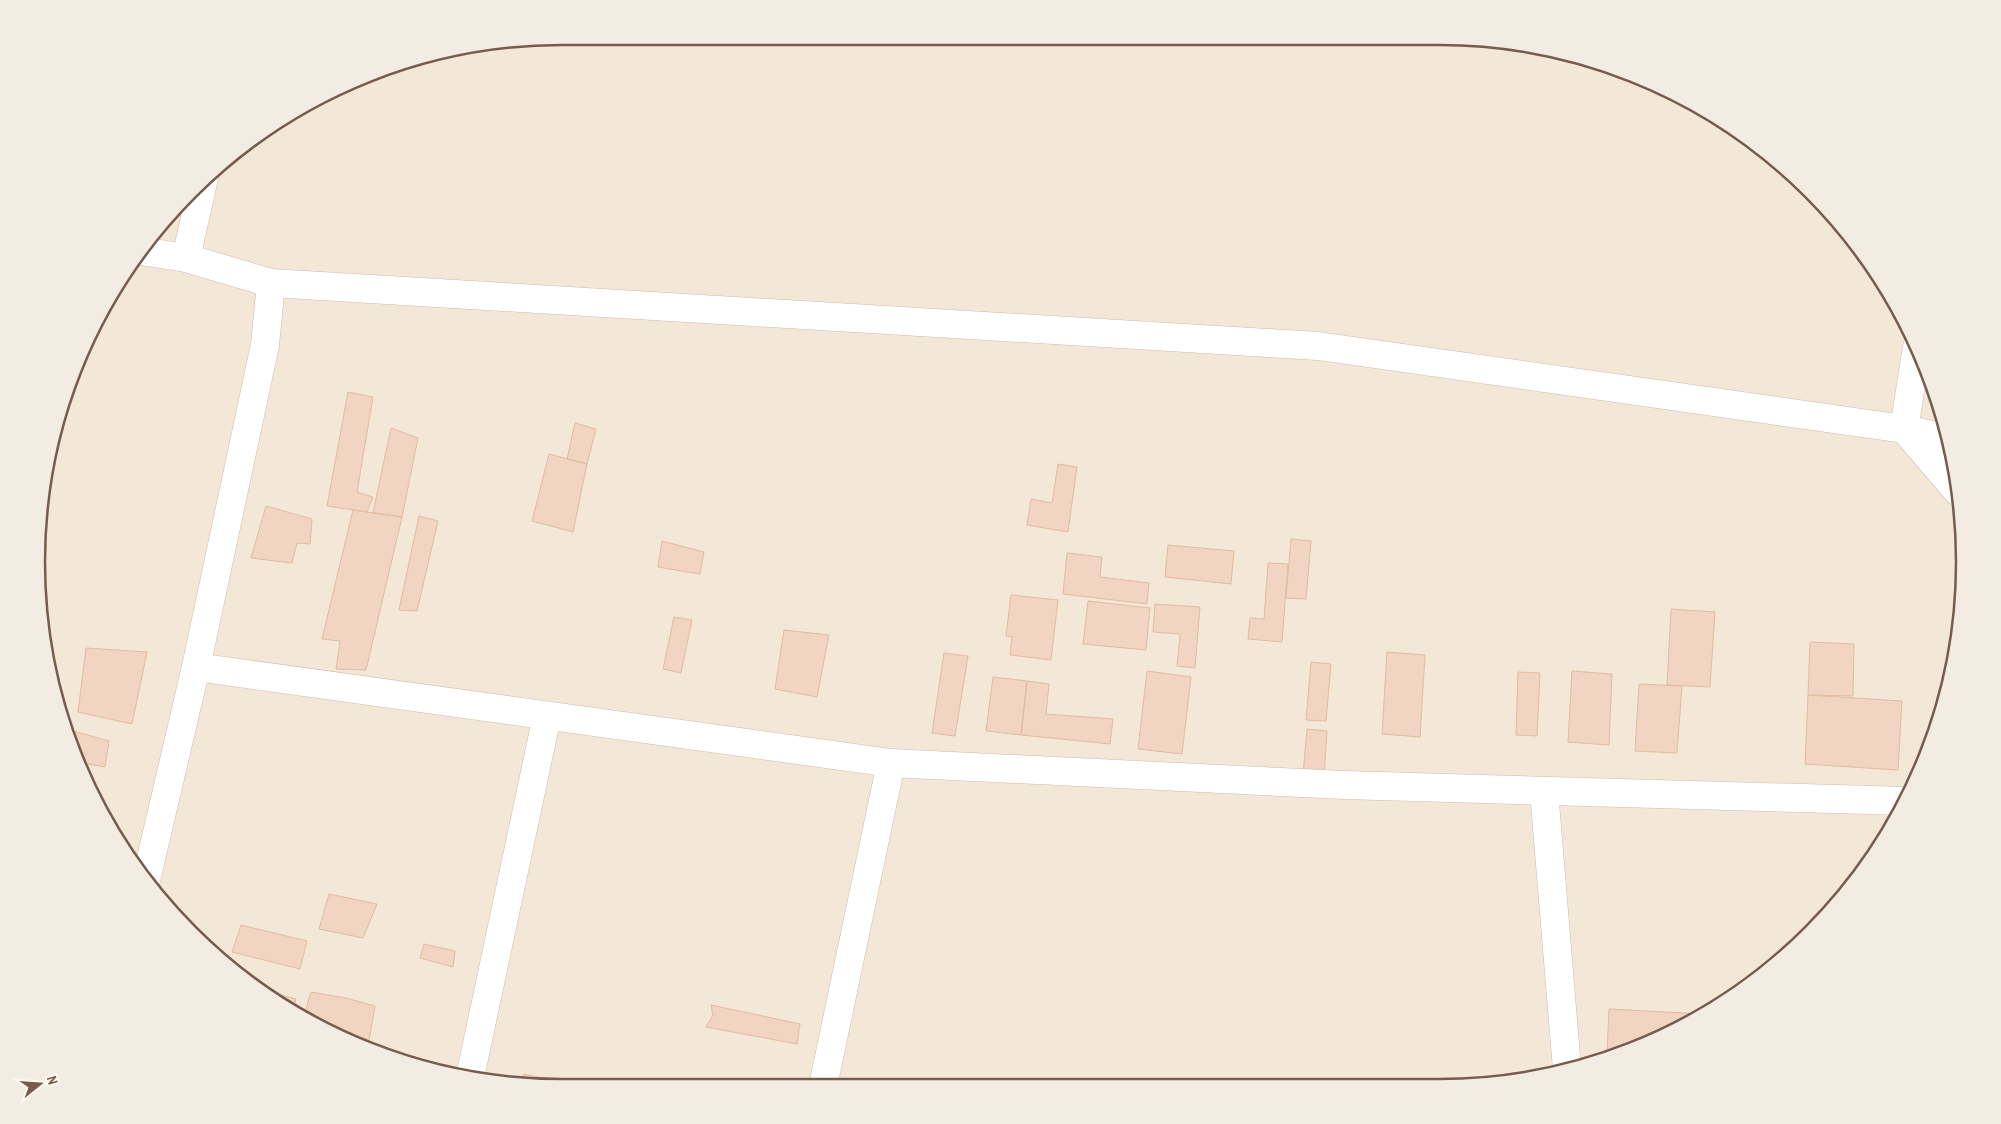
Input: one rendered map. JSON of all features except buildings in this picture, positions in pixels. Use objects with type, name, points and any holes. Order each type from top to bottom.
[{"type":"street","points":[[186,258],[201,191]]},
{"type":"street","points":[[149,251],[186,258],[271,284],[1318,346],[1904,429],[1940,437]]},
{"type":"street","points":[[148,871],[196,667],[265,345],[271,284]]},
{"type":"street","points":[[1915,360],[1904,429],[1950,482]]},
{"type":"street","points":[[196,667],[891,764],[1344,785],[1898,801]]},
{"type":"street","points":[[471,1071],[547,716]]},
{"type":"street","points":[[824,1079],[891,764]]},
{"type":"street","points":[[1544,791],[1566,1063]]},
{"type":"shaded area","points":[[528,46],[1473,46],[1540,55],[1605,72],[1668,98],[1698,114],[1754,152],[1780,173],[1805,196],[1849,247],[1869,275],[1903,333],[1929,396],[1938,428],[1952,495],[1955,528],[1955,596],[1952,629],[1946,663],[1929,728],[1903,791],[1887,821],[1849,877],[1805,928],[1780,951],[1726,992],[1668,1026],[1637,1040],[1573,1061],[1506,1075],[1439,1079],[528,1078],[461,1069],[396,1052],[333,1026],[303,1010],[247,972],[196,928],[152,877],[132,849],[98,791],[72,728],[55,663],[49,629],[46,596],[46,528],[55,461],[72,396],[98,333],[114,303],[152,247],[173,221],[221,173],[247,152],[303,114],[364,84],[396,72],[461,55]]}]
